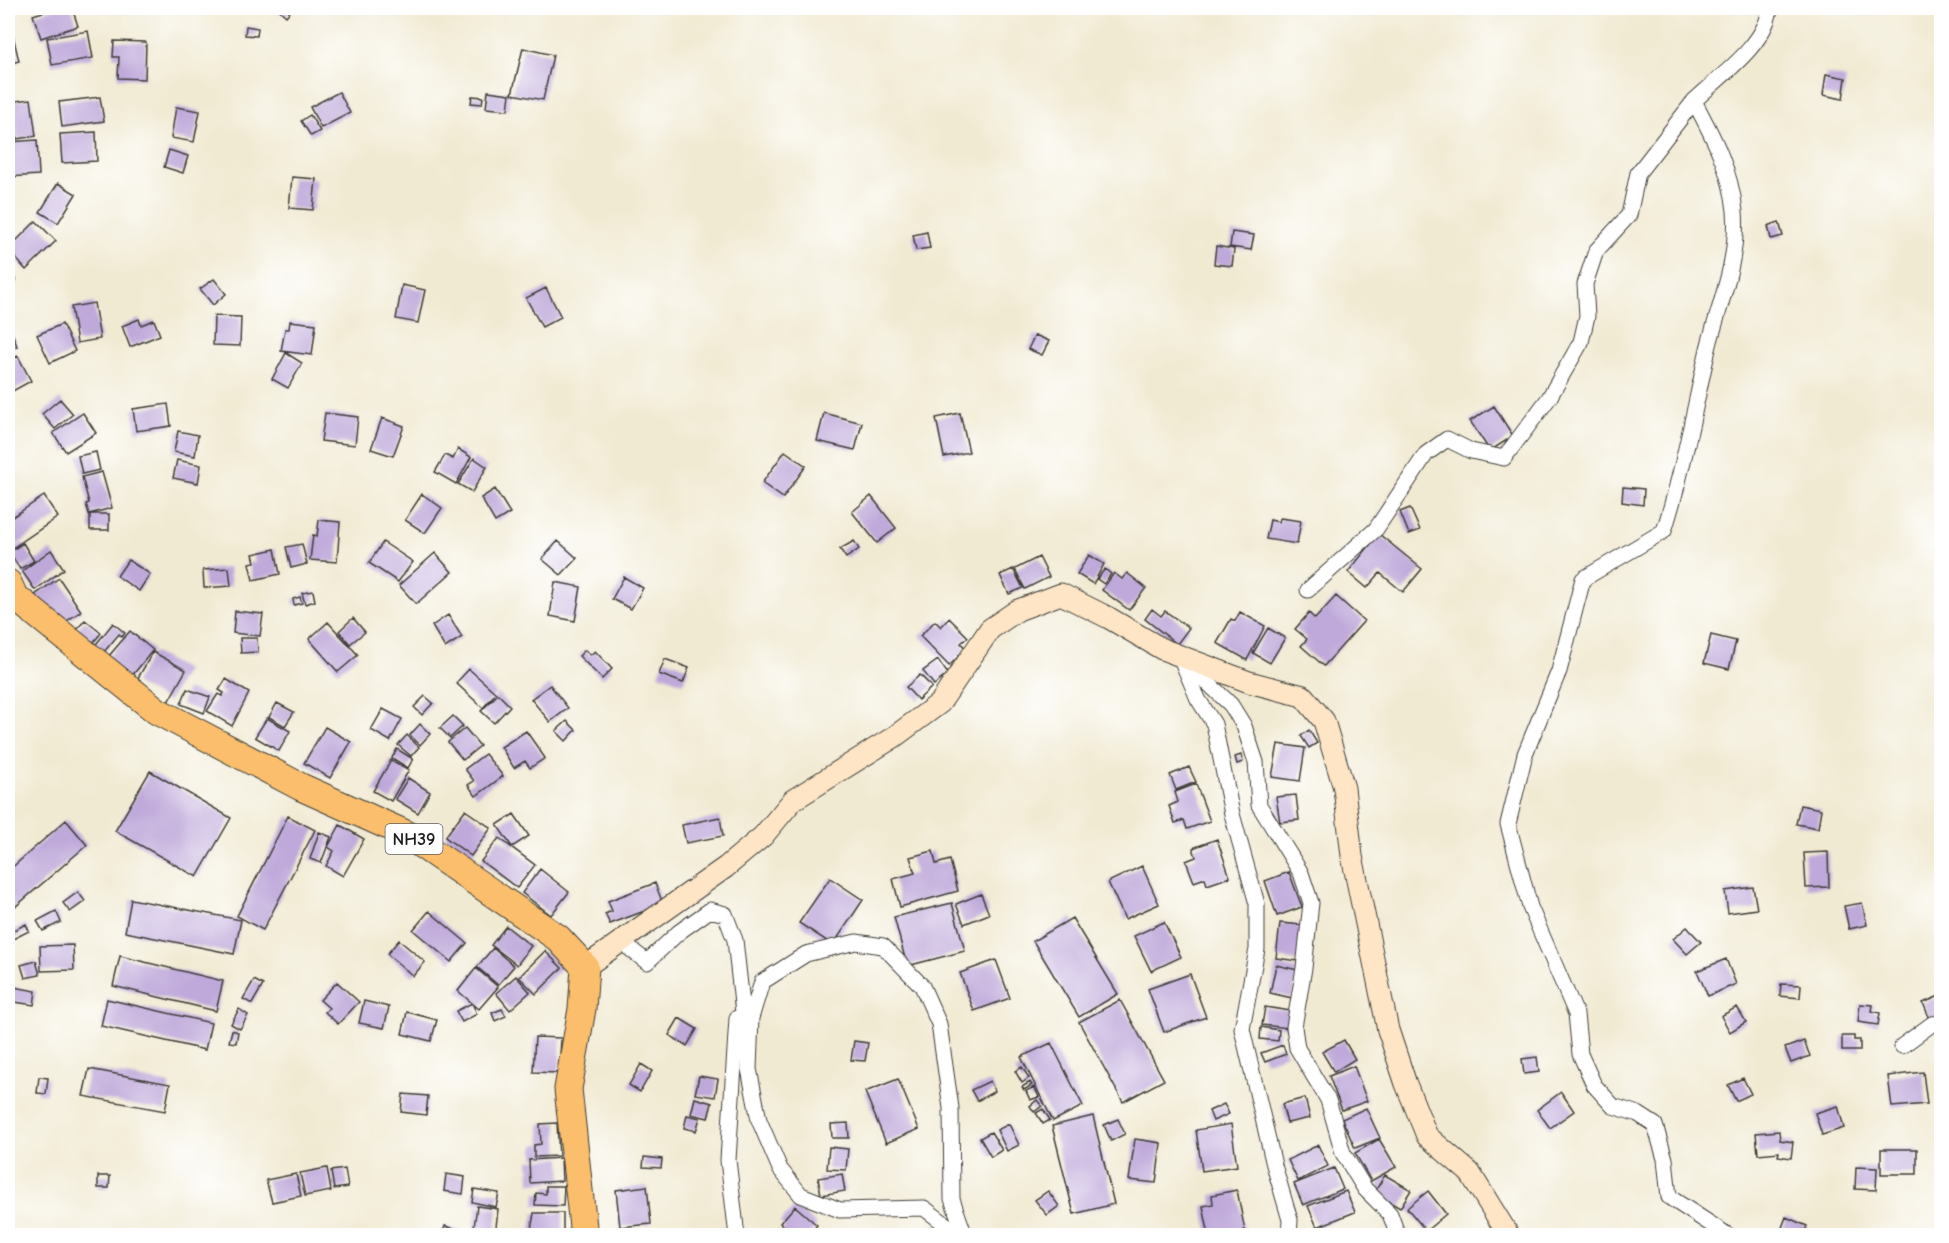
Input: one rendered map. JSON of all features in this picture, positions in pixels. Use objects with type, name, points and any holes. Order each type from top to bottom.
[{"type":"highway","name":"NH39","points":[[8,583],[14,596],[157,711],[301,787],[406,834],[558,938],[585,967]]},
{"type":"highway","points":[[584,1236],[568,1089],[582,1009],[585,967]]},
{"type":"street","points":[[1308,590],[1376,529],[1426,454],[1447,439],[1471,451],[1504,458],[1549,398],[1581,342],[1587,316],[1584,284],[1596,251],[1629,215],[1638,173],[1694,101],[1751,46],[1768,21],[1770,8]]},
{"type":"street","points":[[1694,101],[1720,148],[1735,212],[1731,276],[1712,333],[1684,446],[1679,485],[1664,531],[1583,579],[1559,671],[1525,754],[1508,824],[1530,907],[1576,1014],[1580,1054],[1594,1085],[1612,1106],[1638,1114],[1655,1125],[1665,1159],[1670,1197],[1729,1236]]},
{"type":"street","points":[[585,967],[726,867],[763,836],[793,800],[894,737],[940,703],[990,628],[1018,610],[1061,594],[1180,656],[1249,682],[1303,696],[1324,721],[1344,788],[1352,856],[1388,1030],[1406,1084],[1427,1136],[1470,1173],[1509,1236]]},
{"type":"street","points":[[1180,656],[1198,699],[1214,724],[1232,814],[1257,904],[1257,949],[1242,1029],[1274,1165],[1290,1220],[1289,1236]]},
{"type":"street","points":[[1180,656],[1231,705],[1244,726],[1256,762],[1259,805],[1301,873],[1311,903],[1304,968],[1294,1027],[1297,1048],[1328,1101],[1343,1153],[1365,1189],[1390,1214],[1398,1236]]},
{"type":"street","points":[[620,940],[647,962],[680,932],[710,910],[725,914],[735,940],[749,1070],[759,1120],[780,1169],[801,1195],[840,1210],[924,1208],[961,1236]]},
{"type":"street","points":[[749,1070],[751,1018],[762,982],[806,954],[856,942],[883,946],[922,986],[939,1024],[951,1108],[952,1199],[965,1236]]},
{"type":"street","points":[[737,1236],[728,1160],[740,984]]},
{"type":"street","points":[[1902,1046],[1932,1024],[1941,1023]]},
{"type":"building","points":[[56,8],[72,8],[78,26],[41,38],[33,15]]},
{"type":"building","points":[[277,8],[293,8],[286,16]]},
{"type":"building","points":[[246,26],[258,28],[257,36],[245,35]]},
{"type":"building","points":[[8,27],[11,27],[19,61],[8,64]]},
{"type":"building","points":[[88,31],[93,58],[52,65],[47,38]]},
{"type":"building","points":[[114,41],[146,42],[145,79],[118,78],[119,57],[113,57]]},
{"type":"building","points":[[523,48],[553,55],[543,100],[512,94]]},
{"type":"building","points":[[1826,74],[1846,78],[1843,99],[1823,95]]},
{"type":"building","points":[[488,91],[510,94],[508,110],[486,108]]},
{"type":"building","points":[[339,92],[350,113],[321,128],[310,107]]},
{"type":"building","points":[[472,96],[483,97],[482,104],[471,103]]},
{"type":"building","points":[[100,97],[104,121],[62,127],[59,102]]},
{"type":"building","points":[[31,99],[36,136],[17,139],[16,129],[8,130],[8,102]]},
{"type":"building","points":[[176,107],[200,111],[194,142],[171,138]]},
{"type":"building","points":[[310,115],[320,131],[311,136],[301,121]]},
{"type":"building","points":[[96,132],[97,161],[62,163],[60,134]]},
{"type":"building","points":[[37,140],[39,175],[8,177],[8,142]]},
{"type":"building","points":[[169,150],[188,156],[183,173],[164,167]]},
{"type":"building","points":[[292,177],[316,179],[313,210],[289,208]]},
{"type":"building","points":[[58,183],[76,194],[58,223],[40,212]]},
{"type":"building","points":[[36,221],[56,241],[26,270],[8,249]]},
{"type":"building","points":[[1779,222],[1783,236],[1771,239],[1768,226]]},
{"type":"building","points":[[927,232],[930,248],[916,250],[913,235]]},
{"type":"building","points":[[1232,232],[1254,235],[1251,250],[1230,247]]},
{"type":"building","points":[[1216,246],[1234,249],[1232,266],[1214,264]]},
{"type":"building","points":[[8,270],[16,280],[8,287]]},
{"type":"building","points":[[214,279],[226,294],[213,305],[200,289]]},
{"type":"building","points":[[402,285],[425,290],[418,323],[396,319]]},
{"type":"building","points":[[546,288],[561,317],[542,327],[526,298]]},
{"type":"building","points":[[94,303],[100,339],[77,343],[71,307]]},
{"type":"building","points":[[214,316],[241,317],[240,346],[213,345]]},
{"type":"building","points":[[139,319],[141,325],[154,320],[160,335],[130,347],[122,326]]},
{"type":"building","points":[[290,321],[316,324],[312,355],[281,351],[285,329],[289,329]]},
{"type":"building","points":[[8,322],[17,346],[8,350]]},
{"type":"building","points":[[62,324],[75,351],[50,363],[37,335]]},
{"type":"building","points":[[1035,335],[1049,341],[1042,355],[1028,349]]},
{"type":"building","points":[[286,353],[302,363],[288,388],[272,379]]},
{"type":"building","points":[[18,356],[31,381],[9,393],[8,361]]},
{"type":"building","points":[[60,399],[73,414],[55,429],[42,414]]},
{"type":"building","points":[[168,404],[171,426],[136,431],[133,409]]},
{"type":"building","points":[[1494,406],[1513,436],[1490,451],[1470,421]]},
{"type":"building","points":[[83,413],[96,433],[66,452],[53,433]]},
{"type":"building","points":[[325,413],[358,417],[355,445],[321,441]]},
{"type":"building","points":[[824,413],[862,423],[855,450],[817,441]]},
{"type":"building","points":[[960,413],[969,452],[944,457],[936,418]]},
{"type":"building","points":[[382,418],[404,426],[393,456],[371,449]]},
{"type":"building","points":[[178,431],[198,435],[195,456],[174,452]]},
{"type":"building","points":[[458,449],[471,457],[456,484],[435,472],[445,455],[453,459]]},
{"type":"building","points":[[785,451],[806,466],[783,498],[762,483]]},
{"type":"building","points":[[96,452],[100,470],[82,474],[78,456]]},
{"type":"building","points":[[474,458],[487,467],[472,492],[458,484]]},
{"type":"building","points":[[177,460],[201,465],[198,483],[173,478]]},
{"type":"building","points":[[102,472],[112,508],[89,514],[86,504],[89,503],[82,477]]},
{"type":"building","points":[[1623,487],[1644,489],[1643,505],[1622,502]]},
{"type":"building","points":[[495,489],[510,513],[495,522],[481,498]]},
{"type":"building","points":[[422,494],[442,508],[425,533],[405,520]]},
{"type":"building","points":[[44,496],[58,517],[8,551],[8,520]]},
{"type":"building","points":[[871,496],[896,528],[877,543],[852,512]]},
{"type":"building","points":[[1410,508],[1420,530],[1409,534],[1400,512]]},
{"type":"building","points":[[90,514],[109,514],[109,530],[90,530]]},
{"type":"building","points":[[1280,518],[1301,521],[1297,544],[1266,539],[1270,520],[1279,522]]},
{"type":"building","points":[[319,520],[340,522],[337,562],[310,560],[313,535],[317,536]]},
{"type":"building","points":[[1379,534],[1422,569],[1403,592],[1380,573],[1367,588],[1348,572]]},
{"type":"building","points":[[558,541],[577,558],[561,575],[542,559]]},
{"type":"building","points":[[854,541],[859,549],[846,558],[840,549]]},
{"type":"building","points":[[383,542],[413,562],[398,582],[369,563]]},
{"type":"building","points":[[23,543],[34,561],[20,569],[9,552]]},
{"type":"building","points":[[302,544],[307,564],[291,568],[286,547]]},
{"type":"building","points":[[275,549],[280,574],[253,580],[249,563],[255,562],[253,554]]},
{"type":"building","points":[[51,550],[64,569],[35,590],[22,571]]},
{"type":"building","points":[[435,553],[452,572],[416,604],[399,585]]},
{"type":"building","points":[[1089,555],[1104,564],[1093,584],[1077,574]]},
{"type":"building","points":[[1039,557],[1049,577],[1025,589],[1015,569]]},
{"type":"building","points":[[128,560],[150,574],[139,591],[117,576]]},
{"type":"building","points":[[229,568],[231,586],[204,588],[203,570]]},
{"type":"building","points":[[1013,569],[1023,588],[1009,594],[1000,575]]},
{"type":"building","points":[[1105,569],[1111,574],[1104,584],[1097,579]]},
{"type":"building","points":[[1114,573],[1122,579],[1127,573],[1146,588],[1129,610],[1102,590]]},
{"type":"building","points":[[624,577],[643,588],[631,609],[612,599]]},
{"type":"building","points":[[59,578],[81,611],[57,628],[35,595]]},
{"type":"building","points":[[555,582],[581,587],[575,621],[550,616]]},
{"type":"building","points":[[313,591],[315,601],[305,604],[302,593]]},
{"type":"building","points":[[1336,596],[1364,621],[1324,666],[1301,646],[1307,639],[1295,629],[1309,613],[1315,619]]},
{"type":"building","points":[[300,597],[302,603],[294,605],[293,599]]},
{"type":"building","points":[[1152,609],[1161,616],[1165,611],[1189,628],[1177,644],[1145,619]]},
{"type":"building","points":[[235,611],[263,614],[260,636],[233,633]]},
{"type":"building","points":[[1240,612],[1265,626],[1247,660],[1217,643],[1231,619],[1235,621]]},
{"type":"building","points":[[448,615],[462,637],[445,648],[432,626]]},
{"type":"building","points":[[353,618],[365,632],[350,644],[339,631]]},
{"type":"building","points":[[949,618],[968,637],[961,643],[966,649],[949,666],[920,636],[935,621],[941,627]]},
{"type":"building","points":[[85,620],[101,633],[86,651],[70,638]]},
{"type":"building","points":[[328,622],[358,655],[338,672],[309,639]]},
{"type":"building","points":[[113,623],[125,633],[122,637],[119,634],[103,653],[89,653]]},
{"type":"building","points":[[1268,628],[1285,638],[1270,663],[1253,653]]},
{"type":"building","points":[[130,631],[153,650],[127,682],[103,663]]},
{"type":"building","points":[[1711,635],[1736,641],[1729,669],[1704,663]]},
{"type":"building","points":[[240,638],[257,638],[258,652],[241,653]]},
{"type":"building","points":[[585,650],[590,655],[595,651],[612,669],[602,679],[579,656]]},
{"type":"building","points":[[153,652],[186,670],[168,702],[135,683]]},
{"type":"building","points":[[665,659],[689,668],[683,683],[659,674]]},
{"type":"building","points":[[938,660],[948,674],[934,685],[923,671]]},
{"type":"building","points":[[469,669],[496,693],[483,708],[456,683]]},
{"type":"building","points":[[920,675],[932,687],[918,700],[906,687]]},
{"type":"building","points":[[226,679],[249,693],[232,726],[207,711],[218,694],[222,696],[224,693],[219,690]]},
{"type":"building","points":[[550,685],[568,708],[550,722],[531,699]]},
{"type":"building","points":[[187,689],[210,697],[204,713],[181,704]]},
{"type":"building","points":[[498,694],[510,706],[494,723],[481,711]]},
{"type":"building","points":[[425,696],[433,703],[422,715],[414,707]]},
{"type":"building","points":[[277,703],[294,712],[285,726],[269,717]]},
{"type":"building","points":[[383,709],[402,719],[390,741],[371,730]]},
{"type":"building","points":[[453,716],[463,726],[450,738],[440,728]]},
{"type":"building","points":[[267,718],[290,731],[279,751],[255,737]]},
{"type":"building","points":[[567,721],[576,730],[566,741],[556,731]]},
{"type":"building","points":[[420,724],[430,734],[420,745],[410,735]]},
{"type":"building","points":[[325,727],[351,742],[330,778],[304,763]]},
{"type":"building","points":[[465,728],[480,746],[463,760],[448,742]]},
{"type":"building","points":[[1309,730],[1317,743],[1309,748],[1301,736]]},
{"type":"building","points":[[526,731],[545,758],[530,768],[525,761],[514,768],[501,747]]},
{"type":"building","points":[[407,735],[419,747],[411,756],[398,745]]},
{"type":"building","points":[[1278,744],[1305,748],[1300,781],[1272,777]]},
{"type":"building","points":[[397,749],[413,759],[408,768],[392,758]]},
{"type":"building","points":[[485,754],[503,776],[476,796],[468,785],[474,781],[465,769]]},
{"type":"building","points":[[1241,755],[1243,762],[1237,764],[1235,757]]},
{"type":"building","points":[[391,760],[409,770],[391,801],[373,791]]},
{"type":"building","points":[[1189,767],[1196,782],[1176,790],[1170,775]]},
{"type":"building","points":[[150,771],[231,818],[197,877],[115,831]]},
{"type":"building","points":[[408,778],[430,792],[418,813],[395,799]]},
{"type":"building","points":[[1196,784],[1210,821],[1187,829],[1184,820],[1175,823],[1169,806],[1178,802],[1175,792]]},
{"type":"building","points":[[1296,795],[1299,820],[1280,822],[1276,797]]},
{"type":"building","points":[[1800,805],[1821,809],[1818,828],[1796,824]]},
{"type":"building","points":[[465,810],[491,828],[471,856],[445,837]]},
{"type":"building","points":[[514,814],[529,836],[512,847],[497,825]]},
{"type":"building","points":[[288,816],[315,830],[263,930],[237,916]]},
{"type":"building","points":[[720,817],[723,836],[686,843],[682,825]]},
{"type":"building","points":[[66,820],[87,845],[8,913],[8,871]]},
{"type":"building","points":[[340,825],[364,839],[343,876],[326,866],[334,851],[328,847]]},
{"type":"building","points":[[319,832],[331,837],[321,863],[310,859]]},
{"type":"building","points":[[499,838],[535,865],[517,888],[481,861]]},
{"type":"building","points":[[1217,839],[1230,877],[1207,885],[1205,878],[1194,882],[1186,861],[1196,857],[1193,848]]},
{"type":"building","points":[[933,851],[936,864],[950,860],[958,891],[900,907],[893,879],[915,873],[910,857]]},
{"type":"building","points":[[1828,852],[1829,887],[1806,888],[1804,853]]},
{"type":"building","points":[[1142,866],[1159,904],[1125,919],[1108,882]]},
{"type":"building","points":[[540,869],[569,892],[551,915],[522,893]]},
{"type":"building","points":[[1289,872],[1302,907],[1277,916],[1265,881]]},
{"type":"building","points":[[830,878],[863,900],[833,945],[799,923]]},
{"type":"building","points":[[655,883],[663,904],[610,924],[605,914],[612,911],[608,901]]},
{"type":"building","points":[[1753,887],[1757,909],[1728,913],[1725,891]]},
{"type":"building","points":[[78,892],[85,901],[70,912],[63,903]]},
{"type":"building","points":[[981,894],[989,914],[964,924],[956,904]]},
{"type":"building","points":[[131,899],[241,920],[234,954],[125,932]]},
{"type":"building","points":[[952,903],[965,951],[907,966],[894,917]]},
{"type":"building","points":[[1862,903],[1867,925],[1849,929],[1844,906]]},
{"type":"building","points":[[56,911],[61,922],[43,931],[37,921]]},
{"type":"building","points":[[429,911],[467,943],[451,962],[413,930]]},
{"type":"building","points":[[1072,918],[1118,994],[1079,1017],[1033,941]]},
{"type":"building","points":[[1164,922],[1181,957],[1151,971],[1134,936]]},
{"type":"building","points":[[1280,923],[1302,925],[1298,961],[1276,958]]},
{"type":"building","points":[[26,924],[29,931],[9,941],[8,933]]},
{"type":"building","points":[[506,926],[531,946],[517,965],[491,945]]},
{"type":"building","points":[[1687,927],[1701,942],[1687,954],[1673,939]]},
{"type":"building","points":[[399,940],[425,962],[413,976],[387,954]]},
{"type":"building","points":[[73,945],[74,970],[41,971],[40,946]]},
{"type":"building","points":[[493,948],[514,966],[498,985],[477,967]]},
{"type":"building","points":[[545,951],[562,968],[536,994],[519,977]]},
{"type":"building","points":[[120,956],[223,981],[216,1011],[113,986]]},
{"type":"building","points":[[1726,959],[1736,984],[1708,996],[1697,971]]},
{"type":"building","points":[[996,960],[1010,998],[974,1011],[960,973]]},
{"type":"building","points":[[36,961],[40,975],[25,978],[21,965]]},
{"type":"building","points":[[1276,965],[1298,970],[1292,998],[1270,993]]},
{"type":"building","points":[[476,968],[498,987],[479,1009],[458,991]]},
{"type":"building","points":[[1190,974],[1206,1017],[1164,1032],[1148,989]]},
{"type":"building","points":[[516,976],[530,992],[510,1010],[496,993]]},
{"type":"building","points":[[254,980],[263,985],[252,1004],[243,999]]},
{"type":"building","points":[[337,982],[359,1002],[338,1024],[325,1012],[329,1008],[320,1000]]},
{"type":"building","points":[[1781,984],[1801,985],[1800,998],[1780,996]]},
{"type":"building","points":[[8,986],[36,991],[34,1005],[8,1001]]},
{"type":"building","points":[[1942,995],[1942,1020],[1932,1024],[1923,1003]]},
{"type":"building","points":[[107,999],[211,1023],[205,1050],[101,1026]]},
{"type":"building","points":[[1120,1000],[1164,1080],[1123,1102],[1079,1022]]},
{"type":"building","points":[[364,1001],[389,1007],[384,1028],[359,1023]]},
{"type":"building","points":[[472,1003],[477,1014],[462,1022],[456,1011]]},
{"type":"building","points":[[1860,1004],[1873,1005],[1872,1011],[1880,1013],[1878,1025],[1858,1022]]},
{"type":"building","points":[[1265,1007],[1290,1011],[1288,1028],[1262,1025]]},
{"type":"building","points":[[1737,1007],[1746,1022],[1730,1032],[1721,1016]]},
{"type":"building","points":[[239,1009],[248,1015],[240,1029],[231,1024]]},
{"type":"building","points":[[502,1009],[506,1016],[495,1021],[492,1013]]},
{"type":"building","points":[[407,1012],[437,1020],[431,1041],[402,1034]]},
{"type":"building","points":[[679,1018],[697,1029],[687,1046],[669,1035]]},
{"type":"building","points":[[1261,1027],[1279,1030],[1278,1041],[1260,1039]]},
{"type":"building","points":[[232,1030],[238,1032],[236,1043],[229,1042]]},
{"type":"building","points":[[1842,1036],[1854,1036],[1854,1040],[1860,1040],[1860,1051],[1842,1051]]},
{"type":"building","points":[[535,1037],[561,1038],[559,1073],[533,1072]]},
{"type":"building","points":[[1344,1040],[1355,1059],[1334,1072],[1322,1052]]},
{"type":"building","points":[[854,1041],[868,1043],[865,1061],[851,1060]]},
{"type":"building","points":[[1804,1041],[1810,1056],[1791,1063],[1785,1048]]},
{"type":"building","points":[[1051,1043],[1083,1106],[1053,1121],[1021,1057]]},
{"type":"building","points":[[1283,1045],[1286,1054],[1265,1062],[1261,1053]]},
{"type":"building","points":[[1537,1057],[1539,1072],[1524,1074],[1522,1059]]},
{"type":"building","points":[[641,1064],[652,1071],[640,1092],[629,1085]]},
{"type":"building","points":[[1354,1066],[1367,1101],[1342,1110],[1329,1076]]},
{"type":"building","points":[[1022,1067],[1029,1078],[1022,1083],[1015,1071]]},
{"type":"building","points":[[89,1069],[170,1084],[165,1111],[83,1096]]},
{"type":"building","points":[[1923,1072],[1927,1104],[1892,1107],[1888,1076]]},
{"type":"building","points":[[699,1076],[718,1079],[715,1097],[695,1094]]},
{"type":"building","points":[[39,1077],[48,1078],[46,1094],[37,1093]]},
{"type":"building","points":[[1743,1078],[1751,1094],[1736,1101],[1728,1085]]},
{"type":"building","points":[[898,1079],[919,1129],[886,1143],[865,1092]]},
{"type":"building","points":[[990,1081],[995,1091],[977,1101],[971,1090]]},
{"type":"building","points":[[1030,1082],[1032,1085],[1024,1090],[1022,1087]]},
{"type":"building","points":[[1034,1087],[1039,1097],[1030,1100],[1026,1091]]},
{"type":"building","points":[[1561,1092],[1574,1111],[1550,1128],[1537,1110]]},
{"type":"building","points":[[403,1094],[428,1096],[426,1115],[401,1112]]},
{"type":"building","points":[[695,1098],[712,1103],[708,1118],[691,1114]]},
{"type":"building","points":[[1305,1098],[1310,1118],[1287,1123],[1282,1104]]},
{"type":"building","points":[[1037,1100],[1042,1106],[1034,1112],[1030,1106]]},
{"type":"building","points":[[1224,1104],[1229,1114],[1213,1121],[1209,1111]]},
{"type":"building","points":[[1838,1106],[1844,1128],[1822,1135],[1815,1113]]},
{"type":"building","points":[[1366,1108],[1380,1138],[1355,1148],[1342,1119]]},
{"type":"building","points":[[1043,1109],[1050,1120],[1043,1124],[1036,1113]]},
{"type":"building","points":[[687,1115],[700,1118],[696,1131],[684,1128]]},
{"type":"building","points":[[1093,1116],[1114,1204],[1074,1214],[1052,1126]]},
{"type":"building","points":[[1118,1119],[1125,1134],[1111,1141],[1104,1125]]},
{"type":"building","points":[[557,1123],[559,1156],[534,1157],[534,1145],[541,1144],[540,1124]]},
{"type":"building","points":[[848,1123],[849,1138],[832,1138],[831,1124]]},
{"type":"building","points":[[1009,1124],[1019,1145],[1007,1151],[997,1130]]},
{"type":"building","points":[[1231,1124],[1237,1166],[1202,1171],[1196,1130]]},
{"type":"building","points":[[1779,1131],[1780,1140],[1793,1142],[1791,1158],[1778,1156],[1779,1152],[1758,1154],[1756,1133]]},
{"type":"building","points":[[991,1132],[1002,1150],[991,1157],[980,1138]]},
{"type":"building","points":[[1135,1139],[1161,1143],[1156,1183],[1129,1180]]},
{"type":"building","points":[[1379,1139],[1396,1167],[1371,1181],[1355,1153]]},
{"type":"building","points":[[1318,1145],[1328,1166],[1298,1181],[1288,1160]]},
{"type":"building","points":[[829,1147],[848,1149],[846,1170],[827,1169]]},
{"type":"building","points":[[1881,1149],[1917,1149],[1917,1174],[1881,1174]]},
{"type":"building","points":[[644,1157],[662,1159],[661,1168],[643,1167]]},
{"type":"building","points":[[561,1158],[562,1181],[530,1183],[529,1160]]},
{"type":"building","points":[[1856,1167],[1877,1168],[1876,1190],[1855,1189]]},
{"type":"building","points":[[327,1168],[331,1191],[305,1196],[300,1173]]},
{"type":"building","points":[[1334,1168],[1343,1189],[1303,1205],[1294,1184]]},
{"type":"building","points":[[345,1169],[348,1187],[334,1189],[331,1171]]},
{"type":"building","points":[[296,1174],[301,1196],[272,1202],[266,1180]]},
{"type":"building","points":[[446,1174],[465,1177],[463,1194],[444,1191]]},
{"type":"building","points":[[842,1174],[845,1191],[821,1195],[818,1178]]},
{"type":"building","points":[[1385,1175],[1411,1190],[1400,1208],[1374,1193]]},
{"type":"building","points":[[98,1176],[110,1176],[109,1188],[98,1188]]},
{"type":"building","points":[[546,1186],[564,1186],[563,1206],[535,1205],[536,1193],[546,1194]]},
{"type":"building","points":[[647,1186],[651,1224],[620,1227],[616,1190]]},
{"type":"building","points":[[474,1189],[499,1193],[496,1207],[472,1202]]},
{"type":"building","points":[[1237,1190],[1245,1231],[1209,1236],[1203,1206],[1213,1204],[1212,1195]]},
{"type":"building","points":[[1048,1191],[1059,1206],[1047,1215],[1035,1200]]},
{"type":"building","points":[[1346,1191],[1355,1212],[1317,1227],[1308,1206]]},
{"type":"building","points":[[1428,1191],[1446,1214],[1426,1231],[1407,1208]]},
{"type":"building","points":[[477,1206],[498,1209],[495,1236],[473,1234]]},
{"type":"building","points":[[795,1206],[817,1225],[808,1236],[778,1236],[785,1227],[780,1223]]},
{"type":"building","points":[[534,1213],[563,1213],[563,1236],[530,1236]]},
{"type":"building","points":[[1786,1217],[1807,1226],[1803,1236],[1780,1233]]},
{"type":"building","points":[[445,1226],[464,1232],[463,1236],[442,1236]]},
{"type":"building","points":[[1320,1228],[1344,1232],[1343,1236],[1319,1236]]}]
